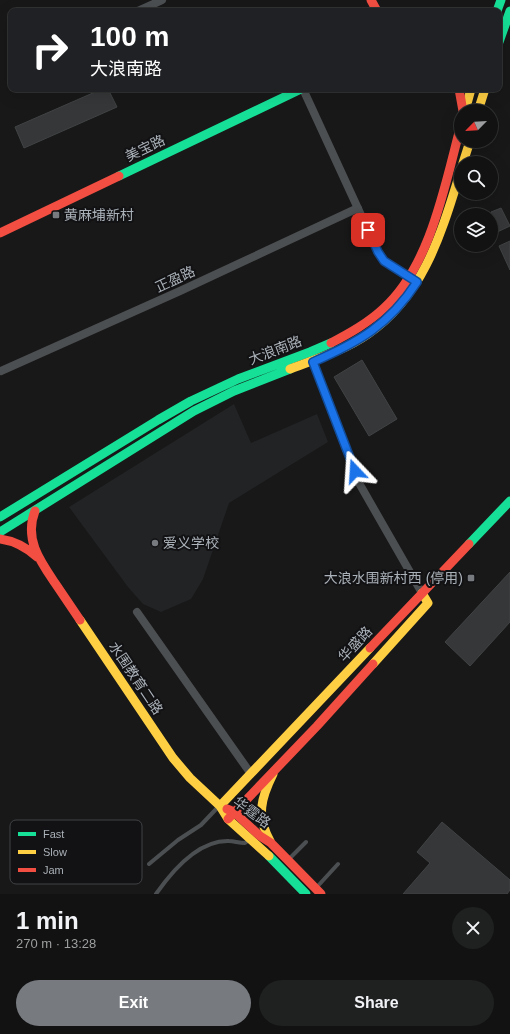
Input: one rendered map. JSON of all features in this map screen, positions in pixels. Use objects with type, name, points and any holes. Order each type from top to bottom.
[{"type":"main road","points":[[502,34],[510,11]]},
{"type":"main road","name":"美宝路","points":[[0,233],[296,92]]},
{"type":"main road","points":[[459,92],[462,104]]},
{"type":"main road","points":[[466,104],[470,92]]},
{"type":"main road","points":[[480,104],[484,92]]},
{"type":"main road","name":"大浪南路","points":[[0,517],[173,411],[234,381],[331,343],[361,326],[379,312],[399,291],[422,251],[434,225],[455,148]]},
{"type":"main road","name":"大浪南路","points":[[0,532],[200,408],[234,391],[313,362],[353,343],[382,324],[408,296],[435,250],[454,193]]},
{"type":"main road","name":"华盛路","points":[[220,806],[510,501]]},
{"type":"main road","points":[[35,511],[31,521],[31,532],[39,559]]},
{"type":"main road","points":[[0,539],[19,543],[39,559]]},
{"type":"main road","name":"水围教育二路","points":[[39,559],[173,758],[190,778],[220,806]]},
{"type":"main road","name":"华盛路","points":[[231,816],[278,767],[428,603],[422,593]]},
{"type":"main road","points":[[271,843],[263,829],[260,813],[272,776],[278,767]]},
{"type":"main road","name":"华霆路","points":[[220,806],[231,816],[271,843],[318,891]]},
{"type":"main road","name":"华霆路","points":[[231,816],[250,839],[279,865],[306,894]]},
{"type":"street","points":[[145,8],[162,0]]},
{"type":"street","points":[[303,92],[378,252],[384,261],[417,282]]},
{"type":"street","name":"正盈路","points":[[1,371],[160,300],[358,208]]},
{"type":"street","points":[[313,362],[342,433],[359,483],[422,593]]},
{"type":"street","points":[[137,612],[251,774]]},
{"type":"lane","points":[[149,864],[178,840],[201,825],[220,806]]},
{"type":"lane","points":[[156,894],[174,871],[201,848],[222,841],[230,840],[244,843],[250,839]]},
{"type":"lane","points":[[288,860],[306,842]]},
{"type":"lane","points":[[318,891],[338,864]]},
{"type":"shaded area","name":"爱义学校","points":[[234,404],[251,443],[317,414],[328,442],[229,503],[203,579],[191,599],[161,612],[143,604],[128,587],[69,507]]},
{"type":"building","points":[[95,92],[110,92],[117,107],[24,148],[15,127]]},
{"type":"building","points":[[501,208],[510,226],[498,232],[498,209]]},
{"type":"building","points":[[510,241],[510,270],[499,246]]},
{"type":"building","points":[[362,360],[397,419],[369,436],[334,377]]},
{"type":"building","points":[[510,572],[510,622],[470,666],[445,642]]},
{"type":"building","points":[[442,822],[510,880],[510,890],[507,894],[403,894],[430,863],[417,852]]},
{"type":"traffic: fast","points":[[498,8],[501,0]]},
{"type":"traffic: fast","points":[[502,34],[510,11]]},
{"type":"traffic: fast","points":[[119,176],[295,92]]},
{"type":"traffic: fast","points":[[0,517],[191,401],[238,379],[331,343]]},
{"type":"traffic: fast","points":[[0,532],[194,411],[234,391],[290,369]]},
{"type":"traffic: fast","points":[[469,544],[510,501]]},
{"type":"traffic: fast","points":[[269,856],[306,894]]},
{"type":"traffic: slow","points":[[467,104],[470,92]]},
{"type":"traffic: slow","points":[[480,104],[484,92]]},
{"type":"traffic: slow","points":[[465,156],[468,148]]},
{"type":"traffic: slow","points":[[290,369],[350,345],[368,334],[387,319],[403,301],[417,281],[428,261],[438,239],[454,191]]},
{"type":"traffic: slow","points":[[373,664],[428,603],[422,593]]},
{"type":"traffic: slow","points":[[80,620],[173,758],[190,778],[220,806],[228,819],[269,856]]},
{"type":"traffic: slow","points":[[220,806],[370,648]]},
{"type":"traffic: slow","points":[[270,841],[263,823],[262,807],[263,799],[273,774]]},
{"type":"traffic: jam","points":[[371,0],[375,8]]},
{"type":"traffic: jam","points":[[460,92],[462,104]]},
{"type":"traffic: jam","points":[[331,343],[365,323],[384,308],[400,290],[414,270],[425,247],[434,222],[455,148]]},
{"type":"traffic: jam","points":[[0,233],[119,176]]},
{"type":"traffic: jam","points":[[35,511],[31,531],[35,549],[44,566],[80,620]]},
{"type":"traffic: jam","points":[[0,539],[11,541],[20,545],[37,557]]},
{"type":"traffic: jam","points":[[370,648],[469,544]]},
{"type":"traffic: jam","points":[[228,819],[317,726],[373,664]]},
{"type":"traffic: jam","points":[[227,809],[234,812],[260,836],[271,843],[321,894]]},
{"type":"place","name":"黄麻埔新村","points":[[56,215]]},
{"type":"place","name":"爱义学校","points":[[155,543]]},
{"type":"place","name":"大浪水围新村西 (停用)","points":[[471,578]]},
{"type":"route","points":[[355,471],[342,433],[313,362],[353,343],[382,324],[408,296],[417,282],[384,261],[378,252],[368,230]]}]
